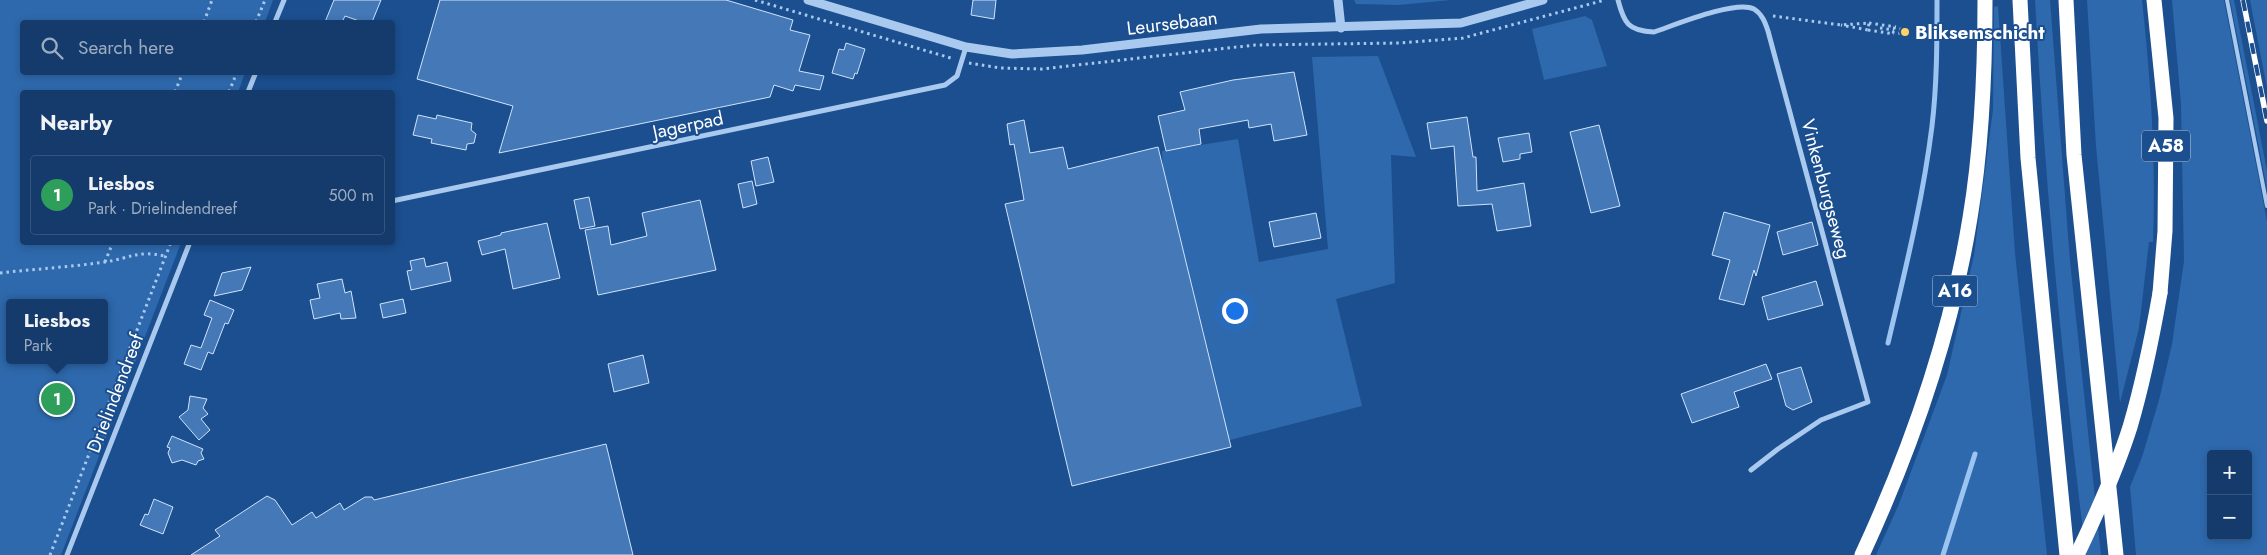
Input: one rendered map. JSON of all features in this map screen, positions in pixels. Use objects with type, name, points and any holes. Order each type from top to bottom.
[{"type":"highway","name":"A16","points":[[1862,555],[1914,435],[1934,371],[1963,256],[1970,218],[1980,126],[1985,59],[1985,0]]},
{"type":"highway","points":[[2020,0],[2028,158],[2067,555]]},
{"type":"highway","points":[[2066,0],[2074,155],[2116,555]]},
{"type":"highway","name":"A58","points":[[2077,555],[2114,474],[2130,428],[2142,382],[2160,293],[2165,232],[2166,118],[2154,0]]},
{"type":"street","points":[[276,20],[284,0]]},
{"type":"street","name":"Leursebaan","points":[[808,0],[966,47],[1012,54],[1082,50],[1261,29],[1461,23],[1543,0]]},
{"type":"street","points":[[1338,0],[1341,28]]},
{"type":"street","points":[[1618,0],[1623,18],[1628,25],[1640,32],[1654,32],[1738,5],[1753,9],[1760,15]]},
{"type":"street","name":"Vinkenburgseweg","points":[[1751,470],[1821,420],[1868,402],[1768,31],[1760,15]]},
{"type":"street","name":"Jagerpad","points":[[395,200],[945,85],[957,76],[966,47]]},
{"type":"street","points":[[249,90],[255,75]]},
{"type":"street","name":"Drielindendreef","points":[[67,555],[189,245]]},
{"type":"lane","points":[[2227,0],[2267,206]]},
{"type":"path","points":[[205,20],[212,0]]},
{"type":"path","points":[[257,20],[265,0]]},
{"type":"path","points":[[1760,15],[1868,30],[1895,30]]},
{"type":"path","points":[[1841,25],[1869,23],[1895,30]]},
{"type":"path","points":[[1868,30],[1869,23]]},
{"type":"path","points":[[1895,30],[1880,28],[1905,32]]},
{"type":"path","points":[[176,90],[182,75]]},
{"type":"path","points":[[230,90],[235,75]]},
{"type":"path","points":[[104,262],[112,245]]},
{"type":"path","name":"Drielindendreef","points":[[50,555],[170,245]]},
{"type":"path","points":[[0,273],[104,262],[136,253],[165,256]]},
{"type":"shaded area","points":[[0,0],[273,0],[266,20],[20,20],[20,75],[244,75],[239,90],[20,90],[20,245],[180,245],[61,555],[0,555]]},
{"type":"shaded area","points":[[1354,0],[1451,0],[1398,5],[1356,4]]},
{"type":"shaded area","points":[[2035,0],[2050,0],[2070,261],[2101,555],[2086,555],[2062,347],[2049,208]]},
{"type":"shaded area","points":[[2087,0],[2142,0],[2148,61],[2153,151],[2153,242],[2149,242],[2139,328],[2120,403],[2096,146]]},
{"type":"shaded area","points":[[2172,0],[2224,0],[2267,221],[2267,555],[2136,555],[2130,487],[2142,457],[2159,400],[2172,344],[2184,261],[2181,104]]},
{"type":"shaded area","points":[[2230,0],[2234,0],[2267,171],[2267,189]]},
{"type":"shaded area","points":[[2250,0],[2267,0],[2267,88]]},
{"type":"shaded area","points":[[1998,6],[2015,253],[2047,555],[1876,555],[1899,504],[1947,375],[1974,255],[1993,110],[1994,7]]},
{"type":"shaded area","points":[[1585,16],[1592,20],[1607,66],[1544,80],[1532,29]]},
{"type":"shaded area","points":[[1378,56],[1416,157],[1391,155],[1395,283],[1336,299],[1362,406],[1222,442],[1163,168],[1162,151],[1238,139],[1259,262],[1328,249],[1312,57]]},
{"type":"building","points":[[334,0],[381,0],[373,20],[356,20],[345,16],[343,20],[326,20]]},
{"type":"building","points":[[440,0],[726,0],[793,20],[790,30],[810,35],[799,71],[824,76],[820,90],[795,85],[793,91],[774,85],[770,97],[499,153],[513,106],[417,79]]},
{"type":"building","points":[[973,0],[996,0],[994,19],[971,15]]},
{"type":"building","points":[[846,43],[865,49],[857,74],[855,73],[853,79],[832,73],[839,49],[844,50]]},
{"type":"building","points":[[1294,72],[1307,135],[1274,141],[1271,124],[1249,128],[1248,120],[1199,129],[1201,144],[1166,151],[1158,116],[1185,110],[1180,92],[1233,80]]},
{"type":"building","points":[[418,115],[436,119],[437,115],[472,123],[471,130],[476,134],[474,143],[467,144],[466,150],[431,143],[432,139],[413,135]]},
{"type":"building","points":[[1467,117],[1473,157],[1476,157],[1477,191],[1524,183],[1531,226],[1497,231],[1492,204],[1458,206],[1454,146],[1431,149],[1427,123]]},
{"type":"building","points":[[1024,120],[1030,153],[1063,147],[1068,169],[1158,147],[1231,447],[1072,486],[1005,204],[1024,200],[1014,144],[1010,145],[1007,124]]},
{"type":"building","points":[[1599,125],[1620,206],[1591,213],[1570,132]]},
{"type":"building","points":[[1529,133],[1532,152],[1520,154],[1520,159],[1503,162],[1498,138]]},
{"type":"building","points":[[768,157],[774,182],[756,186],[751,161]]},
{"type":"building","points":[[752,181],[757,204],[743,208],[738,184]]},
{"type":"building","points":[[589,197],[595,226],[580,229],[574,200]]},
{"type":"building","points":[[700,200],[716,270],[598,295],[585,230],[608,226],[611,245],[647,236],[642,213]]},
{"type":"building","points":[[1724,212],[1770,225],[1756,276],[1754,270],[1744,305],[1719,299],[1730,260],[1712,255]]},
{"type":"building","points":[[1316,213],[1321,238],[1274,247],[1269,222]]},
{"type":"building","points":[[1812,222],[1818,245],[1783,255],[1777,232]]},
{"type":"building","points":[[547,223],[560,278],[513,289],[505,249],[482,255],[478,241],[501,235],[501,233]]},
{"type":"building","points":[[424,258],[426,267],[447,262],[451,281],[411,290],[407,271],[412,270],[410,261]]},
{"type":"building","points":[[251,267],[242,290],[214,296],[222,273]]},
{"type":"building","points":[[342,279],[345,293],[351,291],[356,318],[341,319],[340,313],[314,319],[310,300],[320,298],[317,284]]},
{"type":"building","points":[[1816,281],[1823,305],[1768,320],[1762,297]]},
{"type":"building","points":[[403,299],[406,313],[383,318],[380,304]]},
{"type":"building","points":[[210,300],[234,310],[228,324],[225,323],[213,354],[208,352],[201,370],[184,364],[191,345],[201,348],[212,318],[204,315]]},
{"type":"building","points":[[643,355],[649,383],[614,392],[608,364]]},
{"type":"building","points":[[1766,364],[1772,379],[1734,392],[1739,407],[1692,423],[1681,394]]},
{"type":"building","points":[[1801,367],[1812,402],[1793,410],[1786,406],[1777,374]]},
{"type":"building","points":[[190,396],[207,399],[203,408],[208,414],[201,419],[210,430],[199,440],[179,417],[188,410]]},
{"type":"building","points":[[172,436],[203,449],[201,453],[204,459],[198,461],[196,465],[182,460],[172,463],[168,453],[170,448],[167,447]]},
{"type":"building","points":[[606,444],[633,555],[191,555],[220,536],[215,530],[267,496],[275,500],[292,525],[312,512],[316,518],[340,503],[344,510],[365,497],[372,497],[374,500]]},
{"type":"building","points":[[154,499],[173,507],[163,534],[140,525],[145,514],[148,515]]},
{"type":"waterway","points":[[1888,343],[1924,181],[1932,126],[1937,47],[1937,0]]},
{"type":"waterway","points":[[1943,555],[1975,454]]},
{"type":"railway","points":[[2243,0],[2267,121]]},
{"type":"place","name":"Bliksemschicht","points":[[1905,32]]},
{"type":"place","name":"Liesbos","points":[[57,399]]}]
